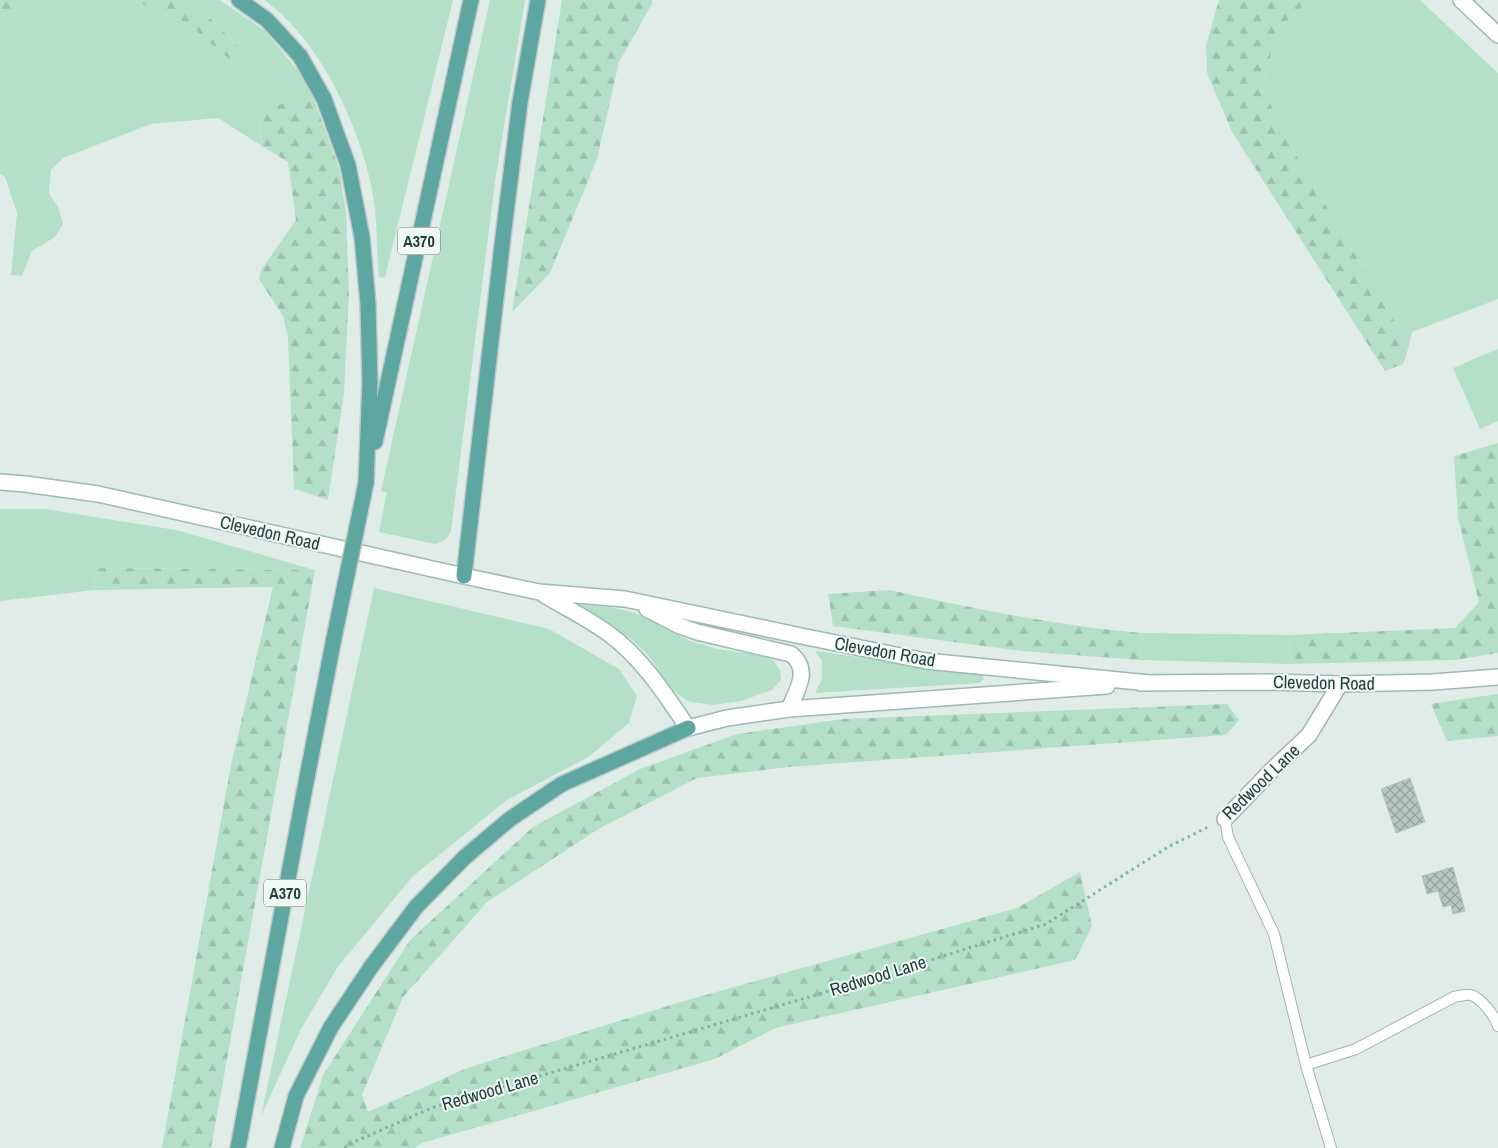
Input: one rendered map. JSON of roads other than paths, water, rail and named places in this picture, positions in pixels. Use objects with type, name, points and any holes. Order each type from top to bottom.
[{"type":"main road","points":[[239,0],[267,20],[300,56],[324,99],[348,164],[362,237],[368,304],[370,382],[366,483]]},
{"type":"main road","name":"A370","points":[[238,1148],[334,638],[471,0]]},
{"type":"main road","points":[[464,576],[506,208],[520,102],[538,0]]},
{"type":"main road","points":[[1461,0],[1498,35]]},
{"type":"main road","name":"Clevedon Road","points":[[0,482],[98,494],[539,592],[625,599],[926,661],[1149,682]]},
{"type":"main road","name":"Clevedon Road","points":[[539,592],[609,634],[637,659],[665,693],[688,728],[727,718],[789,710],[1149,682],[1340,684],[1433,682],[1498,676]]},
{"type":"main road","name":"Clevedon Road","points":[[625,599],[680,626],[698,632],[791,654],[798,660],[802,669],[800,682],[789,710]]},
{"type":"main road","name":"Redwood Lane","points":[[1225,819],[1273,768],[1309,735],[1340,684]]},
{"type":"main road","points":[[282,1148],[296,1096],[330,1027],[371,967],[416,907],[465,857],[510,819],[562,784],[688,728]]},
{"type":"lane","points":[[1225,819],[1228,837],[1274,934],[1306,1065],[1331,1148]]},
{"type":"lane","points":[[1306,1065],[1356,1049],[1454,997],[1470,995],[1482,1002],[1496,1020],[1498,1026]]}]
